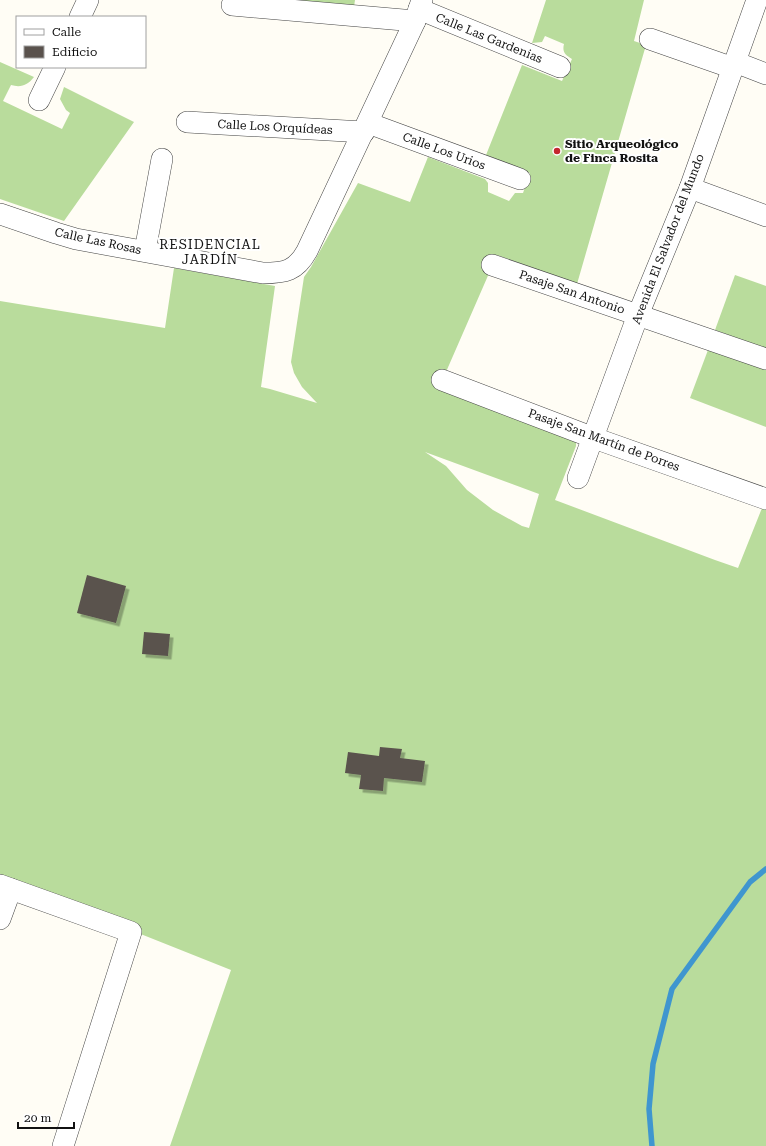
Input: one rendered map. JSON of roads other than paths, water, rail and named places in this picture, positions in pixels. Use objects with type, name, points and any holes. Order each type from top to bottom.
[{"type":"street","points":[[80,16],[88,0]]},
{"type":"street","name":"Avenida El Salvador del Mundo","points":[[578,478],[638,315],[690,188],[757,0]]},
{"type":"street","name":"Calle Las Gardenias","points":[[232,5],[419,10],[560,67]]},
{"type":"street","name":"Calle Las Rosas","points":[[0,214],[76,239],[263,272],[278,272],[291,268],[301,262],[307,251],[366,127],[419,10]]},
{"type":"street","points":[[650,39],[766,74]]},
{"type":"street","points":[[39,100],[55,68]]},
{"type":"street","name":"Calle Los Orquídeas","points":[[187,122],[366,127]]},
{"type":"street","name":"Calle Los Urios","points":[[366,127],[520,179]]},
{"type":"street","points":[[146,251],[162,159]]},
{"type":"street","points":[[690,188],[766,216]]},
{"type":"street","name":"Pasaje San Antonio","points":[[492,265],[766,359]]},
{"type":"street","name":"Pasaje San Martín de Porres","points":[[442,380],[594,438],[766,499]]},
{"type":"street","points":[[0,919],[6,887],[131,932],[63,1146]]},
{"type":"waterway","points":[[652,1146],[649,1109],[653,1064],[672,989],[750,882],[766,869]]},
{"type":"place","name":"Sitio Arqueológico de Finca Rosita","points":[[557,151]]},
{"type":"district","name":"RESIDENCIAL JARDÍN","points":[[210,252]]}]
